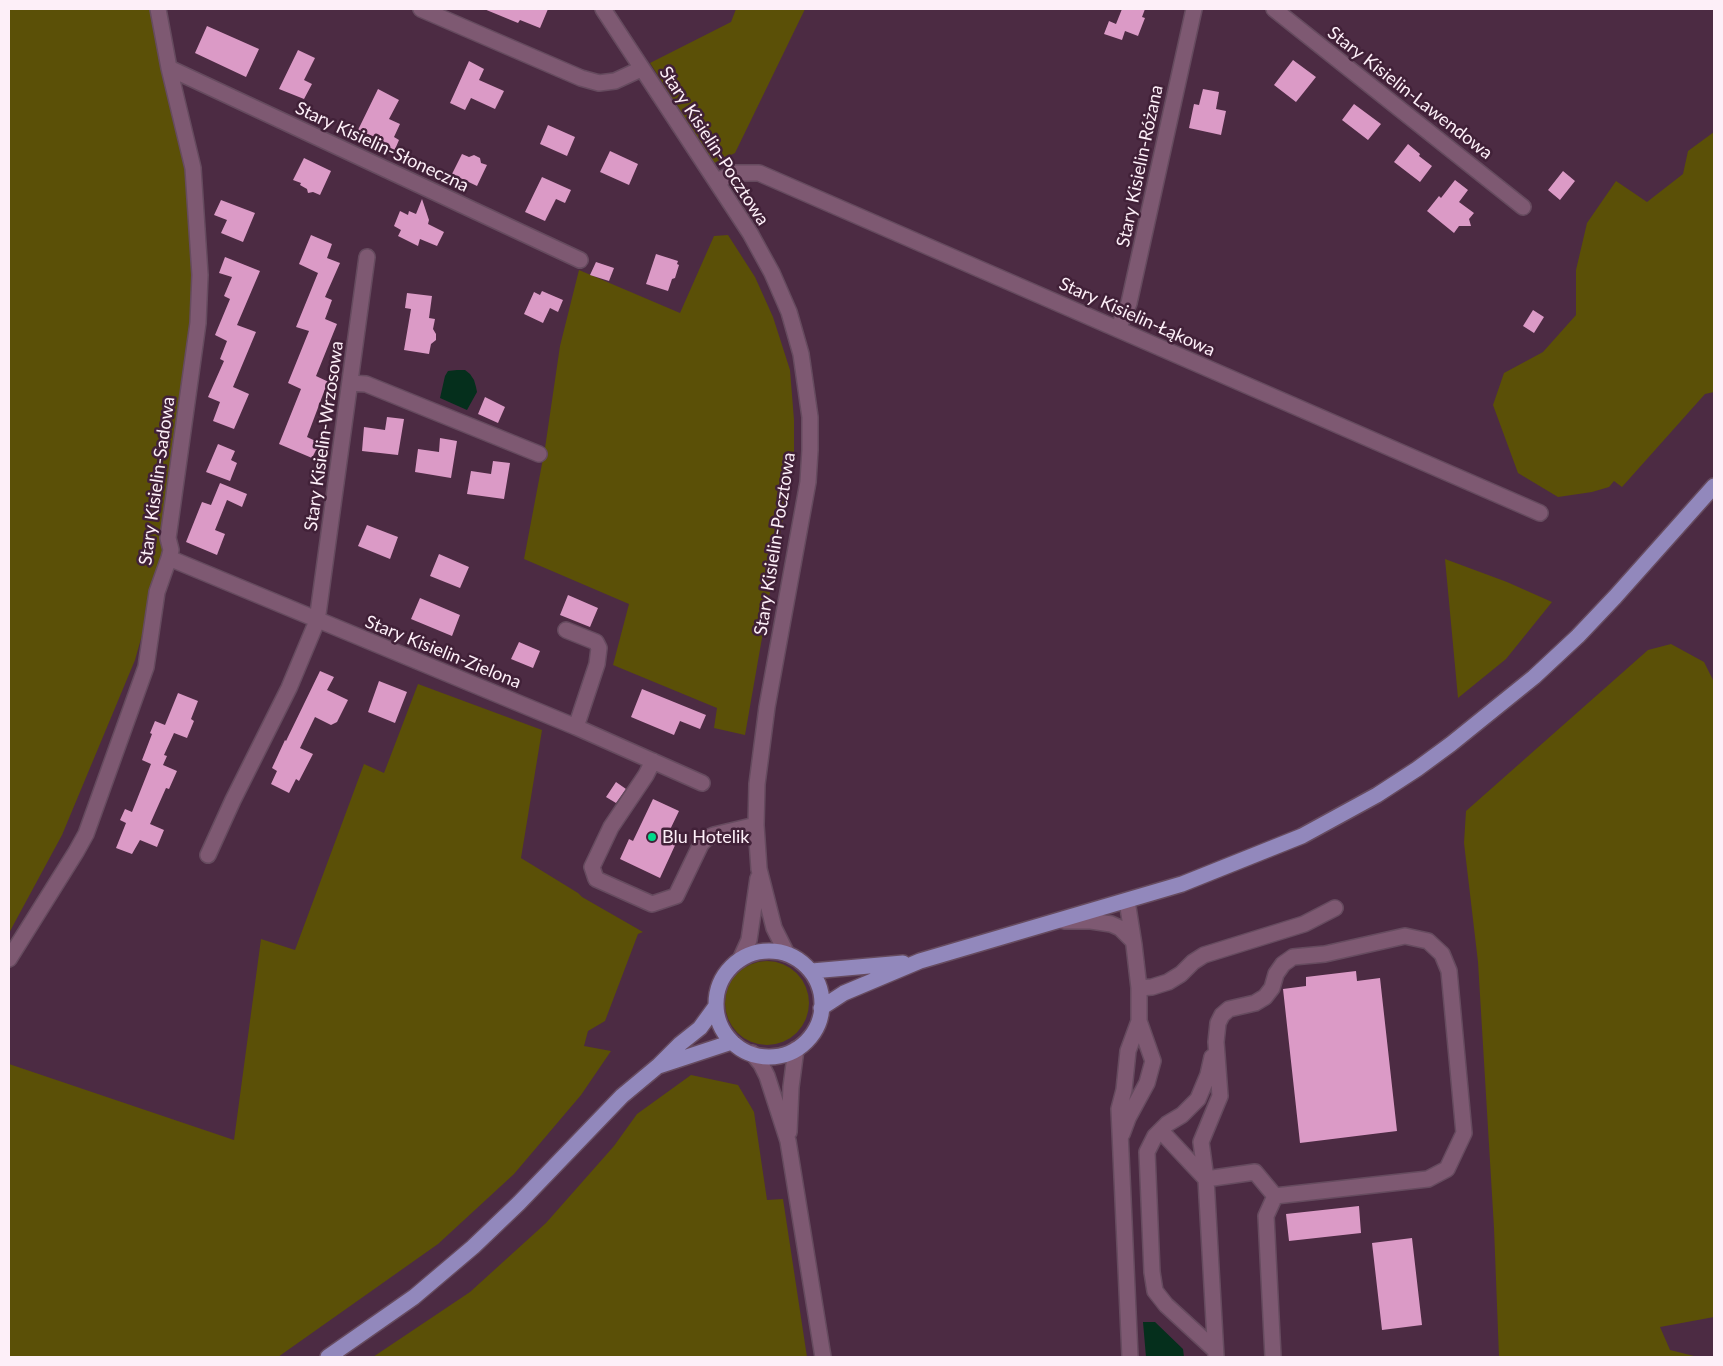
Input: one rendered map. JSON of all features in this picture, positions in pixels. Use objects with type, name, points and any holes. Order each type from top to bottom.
[{"type":"main road","points":[[821,1008],[844,993],[920,961],[1182,884],[1302,836],[1376,795],[1417,770],[1493,712],[1534,677],[1578,636],[1714,486]]},
{"type":"main road","points":[[772,951],[786,954],[798,959],[812,971],[821,994],[821,1008],[812,1034],[796,1049],[776,1056],[762,1056],[740,1048],[732,1042],[721,1028],[716,1006],[718,990],[730,968],[740,960],[755,953],[772,951]]},
{"type":"main road","points":[[812,971],[920,961]]},
{"type":"main road","points":[[328,1357],[414,1297],[473,1247],[519,1203],[622,1096],[700,1028],[716,1006]]},
{"type":"main road","points":[[658,1066],[732,1042]]},
{"type":"street","name":"Stary Kisielin-Sadowa","points":[[9,959],[86,834],[146,667],[157,592],[170,558],[168,538],[198,323],[200,275],[193,168],[169,68],[158,9]]},
{"type":"street","points":[[421,9],[581,78],[599,82],[614,81],[641,69]]},
{"type":"street","name":"Stary Kisielin-Pocztowa","points":[[603,9],[750,233],[772,273],[789,312],[801,354],[810,417],[808,482],[766,707],[756,825],[759,869],[774,928],[786,954]]},
{"type":"street","name":"Stary Kisielin-Różana","points":[[1118,329],[1129,303],[1194,9]]},
{"type":"street","name":"Stary Kisielin-Lawendowa","points":[[1274,9],[1523,206]]},
{"type":"street","name":"Stary Kisielin-Słoneczna","points":[[169,68],[580,260]]},
{"type":"street","name":"Stary Kisielin-Łąkowa","points":[[716,181],[736,173],[759,173],[1540,513]]},
{"type":"street","name":"Stary Kisielin-Wrzosowa","points":[[208,855],[288,688],[317,621],[367,257]]},
{"type":"street","points":[[350,383],[366,384],[540,454]]},
{"type":"street","name":"Stary Kisielin-Zielona","points":[[170,558],[317,621],[576,727],[702,782]]},
{"type":"street","points":[[566,630],[596,642],[600,648],[597,664],[576,727]]},
{"type":"street","points":[[653,760],[612,827],[592,867],[596,879],[652,904],[676,896],[702,844],[707,838],[756,825]]},
{"type":"street","name":"Stary Kisielin-Pocztowa","points":[[740,960],[749,940],[759,869]]},
{"type":"street","points":[[1120,1140],[1128,1118],[1147,1083],[1152,1061],[1139,1021],[1138,988],[1127,901]]},
{"type":"street","points":[[1138,988],[1152,987],[1168,982],[1204,955],[1304,924],[1335,908]]},
{"type":"street","points":[[1058,921],[1091,921],[1111,924],[1120,928],[1133,941]]},
{"type":"street","points":[[1215,1354],[1166,1305],[1155,1291],[1152,1272],[1147,1152],[1155,1136],[1182,1115],[1198,1099],[1208,1075],[1216,1042],[1218,1024],[1222,1015],[1229,1009],[1255,1003],[1265,997],[1272,988],[1276,974],[1283,964],[1293,957],[1325,954],[1405,936],[1428,941],[1442,954],[1449,971],[1464,1133],[1447,1169],[1428,1179],[1274,1196]]},
{"type":"street","points":[[1130,1357],[1118,1109],[1124,1090],[1128,1051],[1139,1021]]},
{"type":"street","points":[[1215,1354],[1206,1179],[1200,1142],[1220,1096],[1216,1042]]},
{"type":"street","points":[[788,1141],[791,1087],[796,1049]]},
{"type":"street","points":[[752,1053],[761,1064],[767,1076],[788,1141],[823,1357]]},
{"type":"street","points":[[1161,1131],[1206,1179]]},
{"type":"street","points":[[1206,1179],[1255,1172],[1274,1196]]},
{"type":"street","points":[[1272,1357],[1266,1216],[1274,1196]]},
{"type":"shaded area","points":[[9,9],[159,9],[202,232],[164,557],[135,660],[62,835],[9,933]]},
{"type":"shaded area","points":[[736,9],[805,9],[735,153],[714,163],[650,63],[731,22]]},
{"type":"shaded area","points":[[1714,132],[1714,392],[1705,394],[1622,487],[1614,481],[1609,487],[1592,492],[1558,497],[1518,473],[1493,405],[1504,373],[1543,352],[1576,315],[1576,270],[1587,223],[1616,181],[1647,202],[1683,174],[1688,151]]},
{"type":"shaded area","points":[[728,235],[755,277],[773,317],[790,370],[794,420],[794,455],[745,735],[714,728],[717,708],[613,665],[629,604],[524,559],[545,448],[560,346],[579,270],[680,313],[714,236]]},
{"type":"shaded area","points":[[465,370],[470,374],[476,387],[477,392],[467,410],[440,398],[448,371]]},
{"type":"shaded area","points":[[1445,559],[1507,582],[1552,602],[1506,659],[1458,698]]},
{"type":"shaded area","points":[[1671,644],[1704,662],[1714,682],[1714,1317],[1660,1327],[1670,1350],[1698,1357],[1499,1357],[1494,1228],[1478,962],[1464,843],[1466,811],[1648,650]]},
{"type":"shaded area","points":[[418,684],[542,730],[521,858],[582,897],[643,932],[638,934],[605,1021],[588,1031],[584,1046],[611,1051],[581,1095],[514,1174],[438,1244],[278,1357],[9,1357],[9,1064],[234,1140],[261,939],[295,950],[364,764],[384,773]]},
{"type":"shaded area","points":[[767,961],[783,964],[797,973],[806,987],[809,1003],[806,1019],[797,1033],[783,1042],[767,1045],[751,1042],[737,1033],[728,1019],[725,1003],[728,987],[737,973],[751,964]]},
{"type":"shaded area","points":[[691,1075],[738,1085],[754,1112],[767,1200],[783,1199],[807,1357],[373,1357],[470,1292],[546,1223],[614,1146],[637,1114]]},
{"type":"shaded area","points":[[1143,1322],[1155,1322],[1183,1349],[1184,1357],[1146,1357]]},
{"type":"building","points":[[484,9],[548,9],[540,28],[520,20],[518,23]]},
{"type":"building","points":[[1122,9],[1145,9],[1142,17],[1145,18],[1138,36],[1125,31],[1122,40],[1104,34],[1109,21],[1116,24]]},
{"type":"building","points":[[207,26],[259,49],[246,77],[195,53]]},
{"type":"building","points":[[298,50],[315,58],[304,80],[312,84],[304,99],[279,89]]},
{"type":"building","points":[[1293,60],[1316,77],[1296,102],[1274,85]]},
{"type":"building","points":[[469,61],[484,69],[479,80],[504,91],[495,109],[471,98],[465,110],[450,103]]},
{"type":"building","points":[[378,89],[399,100],[389,119],[400,124],[394,137],[399,140],[393,154],[372,144],[375,137],[358,130]]},
{"type":"building","points":[[1203,89],[1219,92],[1216,109],[1226,111],[1221,135],[1189,128],[1194,104],[1199,105]]},
{"type":"building","points":[[1354,104],[1381,124],[1368,140],[1342,120]]},
{"type":"building","points":[[548,125],[575,137],[567,156],[540,144]]},
{"type":"building","points":[[1408,144],[1432,166],[1420,182],[1394,162]]},
{"type":"building","points":[[610,151],[638,164],[629,185],[600,172]]},
{"type":"building","points":[[462,154],[469,157],[474,155],[480,158],[481,163],[487,165],[477,186],[452,174]]},
{"type":"building","points":[[304,158],[331,171],[320,195],[313,192],[308,193],[307,189],[300,185],[301,183],[293,180]]},
{"type":"building","points":[[1563,171],[1575,181],[1560,200],[1548,190]]},
{"type":"building","points":[[542,177],[571,190],[565,203],[556,199],[545,221],[525,212]]},
{"type":"building","points":[[1455,180],[1468,190],[1459,202],[1474,213],[1469,219],[1471,226],[1459,226],[1454,233],[1427,211],[1439,196],[1441,198]]},
{"type":"building","points":[[422,199],[429,220],[428,224],[444,232],[437,246],[420,239],[418,246],[398,236],[401,230],[394,226],[400,211],[408,215],[409,211],[416,214]]},
{"type":"building","points":[[221,200],[255,213],[243,242],[221,233],[227,220],[214,215]]},
{"type":"building","points":[[311,235],[332,244],[327,258],[340,263],[325,297],[332,300],[325,319],[337,324],[316,376],[333,384],[325,389],[307,437],[324,445],[316,450],[312,458],[279,444],[301,389],[288,383],[309,331],[296,327],[318,273],[299,264]]},
{"type":"building","points":[[656,254],[678,261],[677,264],[679,265],[675,278],[672,279],[668,291],[646,284]]},
{"type":"building","points":[[225,257],[260,271],[237,325],[256,332],[233,387],[249,394],[234,429],[213,421],[220,402],[208,397],[224,361],[220,359],[227,341],[215,335],[230,299],[224,296],[232,277],[219,273]]},
{"type":"building","points":[[596,262],[614,268],[609,281],[590,275]]},
{"type":"building","points":[[542,291],[563,300],[558,312],[550,308],[543,323],[524,314],[534,292],[540,295]]},
{"type":"building","points":[[407,293],[432,296],[429,318],[435,319],[433,329],[436,334],[436,340],[431,344],[429,354],[404,350],[411,309],[405,308]]},
{"type":"building","points":[[1533,310],[1544,317],[1534,333],[1523,326]]},
{"type":"building","points":[[485,397],[505,407],[498,423],[478,414]]},
{"type":"building","points":[[387,417],[404,419],[398,455],[362,451],[364,427],[385,430]]},
{"type":"building","points":[[440,438],[457,441],[451,478],[415,472],[418,449],[439,452]]},
{"type":"building","points":[[218,444],[235,451],[231,460],[237,463],[230,481],[206,472]]},
{"type":"building","points":[[493,461],[510,463],[504,499],[467,494],[471,471],[491,474]]},
{"type":"building","points":[[220,483],[247,494],[242,507],[227,500],[215,530],[225,534],[217,555],[186,542],[202,502],[211,505]]},
{"type":"building","points":[[367,525],[398,537],[390,559],[358,546]]},
{"type":"building","points":[[439,554],[469,567],[460,588],[430,576]]},
{"type":"building","points":[[568,595],[598,608],[590,627],[560,615]]},
{"type":"building","points":[[420,598],[460,615],[452,636],[411,619]]},
{"type":"building","points":[[519,642],[540,651],[533,668],[511,659]]},
{"type":"building","points":[[320,671],[334,677],[327,690],[348,700],[337,722],[331,725],[315,717],[300,748],[313,754],[299,781],[296,779],[289,793],[271,784],[277,771],[272,768]]},
{"type":"building","points":[[379,681],[407,692],[395,723],[368,712]]},
{"type":"building","points":[[642,689],[706,715],[700,729],[680,721],[674,735],[631,717]]},
{"type":"building","points":[[178,693],[198,701],[191,719],[194,721],[187,738],[174,733],[164,755],[167,756],[163,765],[177,771],[169,789],[166,788],[150,824],[164,830],[157,847],[140,840],[132,854],[116,848],[126,823],[120,820],[125,809],[132,812],[151,764],[142,760],[155,721],[165,725]]},
{"type":"building","points":[[616,782],[626,789],[616,803],[606,797]]},
{"type":"building","name":"Blu Hotelik","points":[[653,799],[679,811],[667,836],[677,841],[660,878],[620,859],[629,839],[633,841]]},
{"type":"building","points":[[1356,971],[1357,981],[1380,978],[1397,1131],[1300,1143],[1283,989],[1306,986],[1306,977]]},
{"type":"building","points":[[1359,1206],[1361,1233],[1289,1241],[1286,1214]]},
{"type":"building","points":[[1412,1238],[1422,1325],[1382,1330],[1372,1243]]},
{"type":"place","name":"Blu Hotelik","points":[[652,837]]}]
